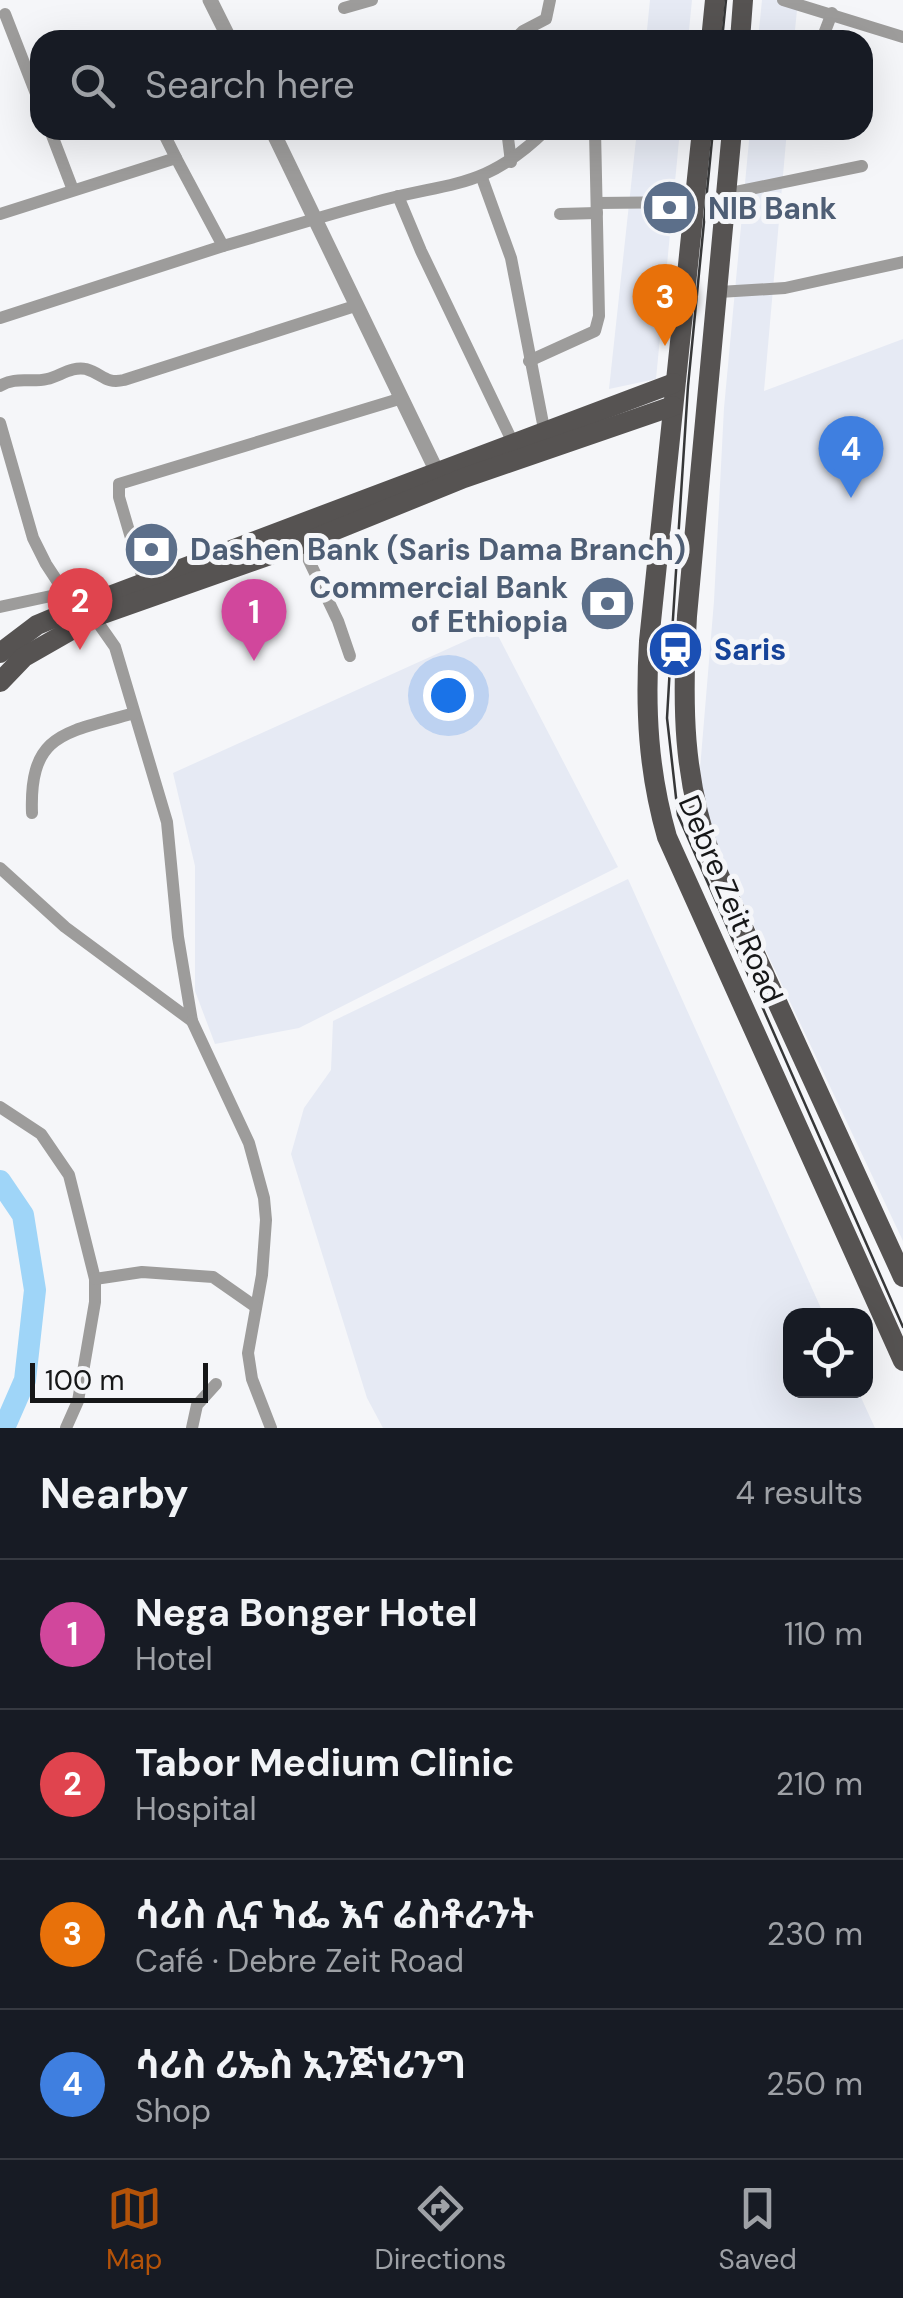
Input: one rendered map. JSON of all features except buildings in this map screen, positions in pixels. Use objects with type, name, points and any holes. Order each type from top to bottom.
[{"type":"main road","points":[[712,30],[715,0]]},
{"type":"main road","points":[[741,30],[743,0]]},
{"type":"main road","name":"Debre Zeit Road","points":[[701,140],[646,685],[647,740],[654,790],[667,837],[693,897],[903,1361]]},
{"type":"main road","name":"Debre Zeit Road","points":[[731,140],[686,633],[683,700],[687,767],[712,862],[903,1277]]},
{"type":"main road","points":[[0,653],[37,625],[80,606],[148,591],[302,544],[514,445],[674,384]]},
{"type":"main road","points":[[148,591],[441,480],[672,406]]},
{"type":"main road","points":[[0,682],[80,606]]},
{"type":"street","points":[[210,0],[225,30]]},
{"type":"street","points":[[344,8],[372,0]]},
{"type":"street","points":[[525,30],[546,19],[550,0]]},
{"type":"street","points":[[783,0],[903,37]]},
{"type":"street","points":[[2,9],[30,79]]},
{"type":"street","points":[[826,30],[832,13]]},
{"type":"street","points":[[859,30],[860,25]]},
{"type":"street","points":[[887,30],[903,27]]},
{"type":"street","points":[[54,140],[74,190]]},
{"type":"street","points":[[167,140],[223,246]]},
{"type":"street","points":[[277,140],[441,480]]},
{"type":"street","points":[[508,140],[511,162]]},
{"type":"street","points":[[0,318],[223,246],[398,196],[482,178],[511,162],[535,140]]},
{"type":"street","points":[[529,362],[596,331],[599,316],[595,140]]},
{"type":"street","points":[[0,214],[176,158]]},
{"type":"street","points":[[726,194],[862,166]]},
{"type":"street","points":[[482,178],[511,258],[545,434]]},
{"type":"street","points":[[398,196],[514,445]]},
{"type":"street","points":[[560,214],[695,202]]},
{"type":"street","points":[[719,292],[786,288],[903,262]]},
{"type":"street","points":[[0,386],[18,379],[45,380],[75,369],[85,369],[112,382],[124,380],[355,306]]},
{"type":"street","points":[[148,591],[119,497],[119,484],[400,398]]},
{"type":"street","points":[[0,423],[33,538],[115,648],[166,822],[192,1021],[249,1144],[264,1198],[265,1238],[248,1353],[249,1368],[272,1428]]},
{"type":"street","points":[[302,544],[350,656]]},
{"type":"street","points":[[0,607],[80,606]]},
{"type":"street","points":[[32,814],[34,771],[50,744],[61,735],[134,714]]},
{"type":"street","points":[[0,868],[64,927],[192,1021]]},
{"type":"street","points":[[0,1106],[41,1134],[70,1175],[95,1279],[95,1302],[78,1401],[66,1428]]},
{"type":"street","points":[[95,1279],[142,1272],[212,1277],[256,1307]]},
{"type":"street","points":[[192,1428],[197,1404],[216,1384]]},
{"type":"shaded area","points":[[650,0],[692,0],[689,30],[647,30]]},
{"type":"shaded area","points":[[762,0],[798,0],[795,30],[759,30]]},
{"type":"shaded area","points":[[636,140],[679,140],[656,379],[609,389]]},
{"type":"shaded area","points":[[749,140],[786,140],[764,391],[903,339],[903,1241],[697,805],[714,601],[724,408]]},
{"type":"shaded area","points":[[494,628],[618,867],[299,1028],[215,1044],[195,991],[195,866],[173,773]]},
{"type":"shaded area","points":[[628,879],[821,1308],[783,1308],[783,1398],[861,1398],[875,1428],[383,1428],[367,1398],[291,1154],[304,1108],[331,1070],[333,1021]]},
{"type":"waterway","points":[[0,1181],[23,1215],[35,1290],[25,1380],[4,1428]]},
{"type":"tram line","points":[[723,30],[726,0]]},
{"type":"tram line","points":[[712,140],[688,386],[667,718],[678,815],[903,1327]]},
{"type":"place","name":"NIB Bank","points":[[669,208]]},
{"type":"place","name":"ሳሪስ ሊና ካፌ እና ሬስቶራንት","points":[[665,346]]},
{"type":"place","name":"ሳሪስ ሪኤስ ኢንጅነሪንግ","points":[[851,498]]},
{"type":"place","name":"Dashen Bank (Saris Dama Branch)","points":[[151,549]]},
{"type":"place","name":"Commercial Bank of Ethiopia","points":[[607,604]]},
{"type":"place","name":"Saris","points":[[675,649]]},
{"type":"place","name":"Tabor Medium Clinic","points":[[80,650]]},
{"type":"place","name":"Nega Bonger Hotel","points":[[254,661]]}]
